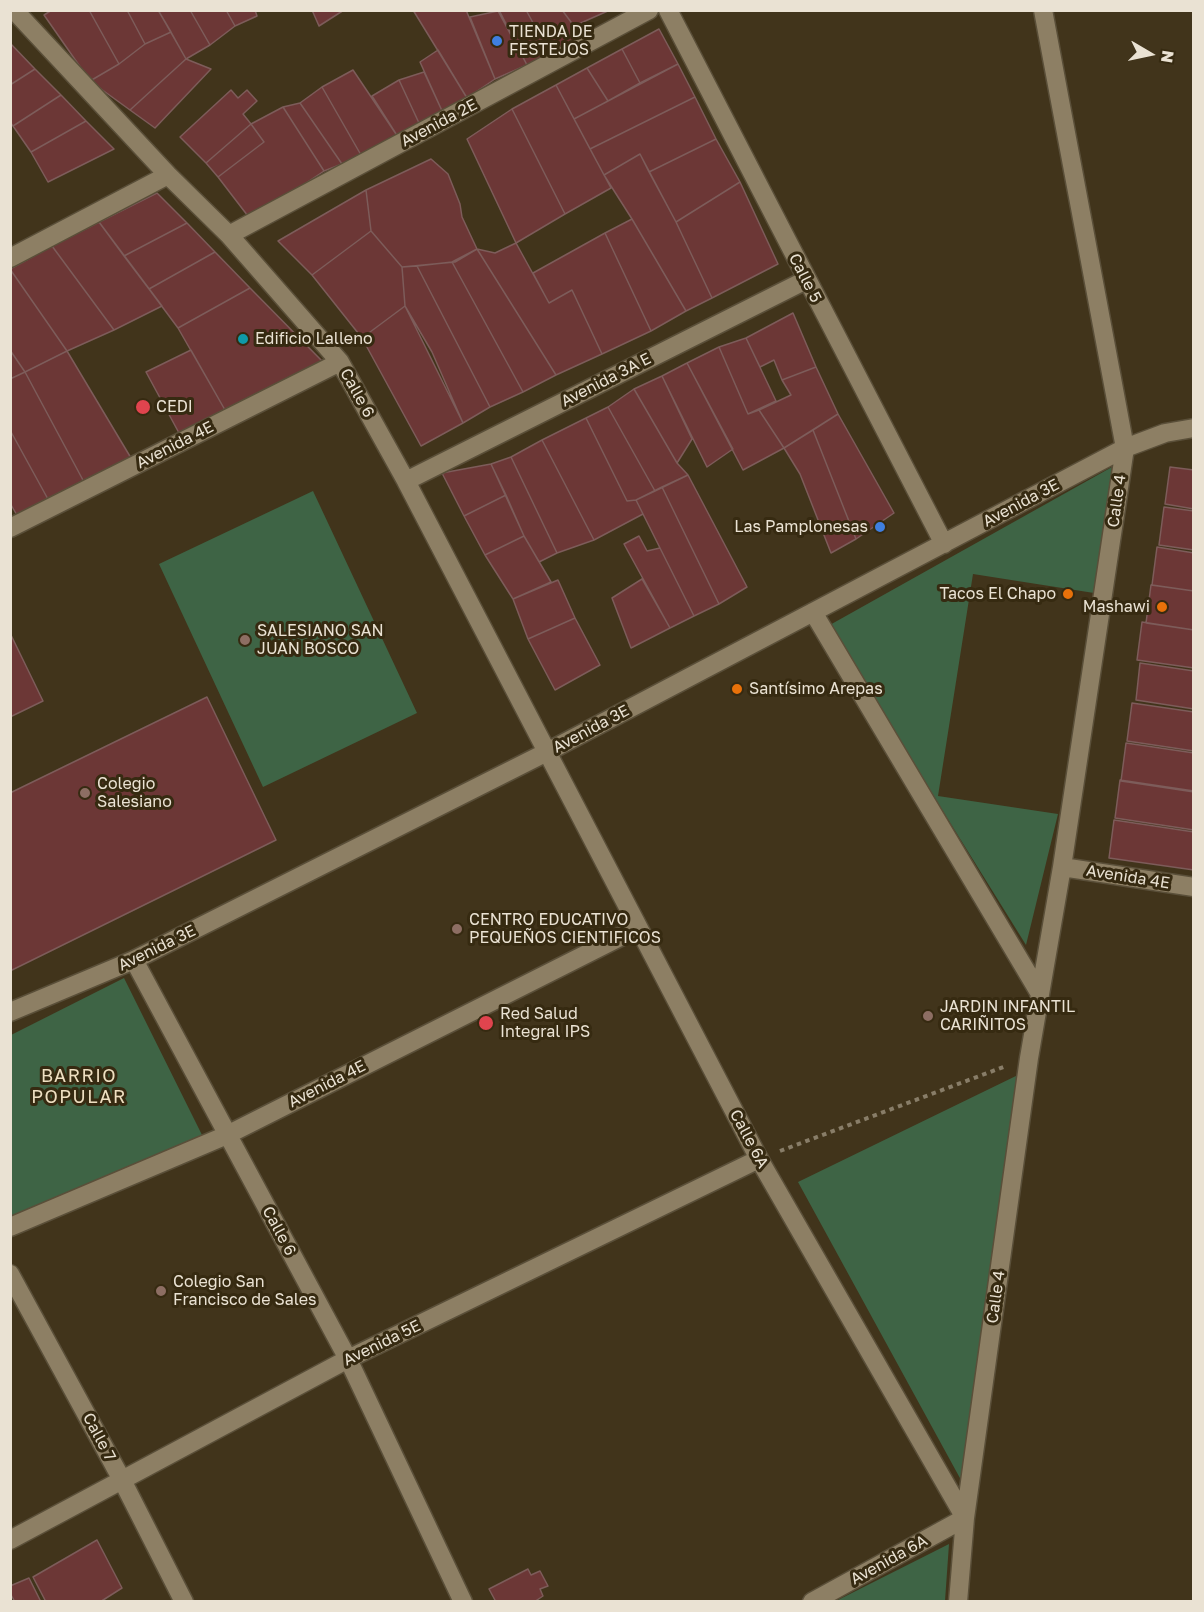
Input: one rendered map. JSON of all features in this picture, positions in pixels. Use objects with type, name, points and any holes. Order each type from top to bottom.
[{"type":"street","name":"Calle 6","points":[[14,10],[168,175],[229,236],[340,362],[406,481],[547,752]]},
{"type":"street","name":"Avenida 2E","points":[[229,236],[649,10]]},
{"type":"street","name":"Calle 5","points":[[668,10],[944,544]]},
{"type":"street","name":"Calle 4","points":[[958,1602],[965,1518],[1029,1058],[1062,867],[1125,448],[1043,10]]},
{"type":"street","points":[[10,258],[168,175]]},
{"type":"street","name":"Avenida 3A E","points":[[406,481],[806,280]]},
{"type":"street","name":"Avenida 4E","points":[[10,528],[340,362]]},
{"type":"street","name":"Avenida 3E","points":[[10,1012],[134,960],[547,752],[1125,448],[1165,433],[1194,428]]},
{"type":"street","name":"Avenida 3E","points":[[1165,433],[1194,437]]},
{"type":"street","points":[[813,612],[1040,994]]},
{"type":"street","name":"Calle 6A","points":[[547,752],[759,1159],[965,1518]]},
{"type":"street","name":"Avenida 4E","points":[[1062,867],[1194,887]]},
{"type":"street","name":"Avenida 4E","points":[[10,1227],[227,1135],[638,928]]},
{"type":"street","name":"Calle 6","points":[[134,960],[348,1359],[463,1602]]},
{"type":"street","name":"Avenida 5E","points":[[10,1540],[348,1359],[759,1159]]},
{"type":"street","name":"Calle 7","points":[[10,1274],[122,1480],[184,1602]]},
{"type":"street","name":"Avenida 6A","points":[[812,1602],[965,1518]]},
{"type":"path","points":[[759,1159],[1029,1058]]},
{"type":"green space","points":[[1112,467],[1094,593],[973,574],[938,796],[1058,814],[1026,945],[828,626]]},
{"type":"green space","points":[[313,491],[417,713],[263,787],[159,564]]},
{"type":"green space","points":[[124,978],[204,1139],[11,1236],[11,1035]]},
{"type":"green space","points":[[1020,1074],[961,1480],[798,1182]]},
{"type":"green space","points":[[949,1544],[945,1601],[836,1601]]},
{"type":"building","points":[[52,10],[89,10],[119,64],[90,81],[44,15]]},
{"type":"building","points":[[89,10],[127,10],[145,44],[119,64]]},
{"type":"building","points":[[127,10],[158,10],[171,32],[145,44]]},
{"type":"building","points":[[158,10],[190,10],[210,45],[186,59]]},
{"type":"building","points":[[190,10],[226,10],[235,26],[210,45]]},
{"type":"building","points":[[226,10],[255,10],[257,16],[235,26]]},
{"type":"building","points":[[312,10],[344,10],[319,26]]},
{"type":"building","points":[[413,10],[466,10],[495,79],[467,98]]},
{"type":"building","points":[[499,10],[526,10],[550,54],[527,65]]},
{"type":"building","points":[[526,10],[562,10],[574,26],[578,40],[550,54]]},
{"type":"building","points":[[562,10],[610,10],[574,26]]},
{"type":"building","name":"TIENDA DE FESTEJOS","points":[[498,11],[527,65],[495,79],[470,17]]},
{"type":"building","points":[[659,29],[678,64],[640,83],[622,49]]},
{"type":"building","points":[[171,32],[186,59],[130,110],[90,81],[119,64],[145,44]]},
{"type":"building","points":[[10,43],[35,69],[10,85]]},
{"type":"building","points":[[622,49],[640,83],[608,101],[587,68]]},
{"type":"building","points":[[438,50],[467,98],[443,113],[420,62]]},
{"type":"building","points":[[186,59],[211,69],[155,128],[130,110]]},
{"type":"building","points":[[678,64],[695,97],[590,149],[574,119]]},
{"type":"building","points":[[587,68],[608,101],[574,119],[556,85]]},
{"type":"building","points":[[35,69],[61,95],[13,126],[10,122],[10,85]]},
{"type":"building","points":[[353,70],[398,137],[361,155],[322,87]]},
{"type":"building","points":[[424,72],[443,113],[419,123],[399,80]]},
{"type":"building","points":[[399,80],[419,123],[398,137],[372,96]]},
{"type":"building","points":[[556,85],[611,188],[565,214],[512,109]]},
{"type":"building","points":[[322,87],[361,155],[342,164],[300,103]]},
{"type":"building","points":[[231,90],[238,98],[247,90],[257,101],[243,114],[251,124],[206,163],[180,137]]},
{"type":"building","points":[[61,95],[86,121],[31,152],[13,126]]},
{"type":"building","points":[[695,97],[716,139],[649,172],[640,154],[604,175],[590,149]]},
{"type":"building","points":[[300,103],[342,164],[324,171],[283,107]]},
{"type":"building","points":[[283,107],[324,171],[251,220],[218,177],[264,142],[251,124]]},
{"type":"building","points":[[512,109],[565,214],[516,243],[467,139]]},
{"type":"building","points":[[86,121],[114,149],[48,182],[31,152]]},
{"type":"building","points":[[251,124],[264,142],[218,177],[206,163]]},
{"type":"building","points":[[716,139],[740,182],[676,222],[649,172]]},
{"type":"building","points":[[640,154],[712,298],[686,311],[604,175]]},
{"type":"building","points":[[431,159],[448,174],[460,204],[462,217],[477,249],[455,262],[402,267],[371,231],[366,190]]},
{"type":"building","points":[[740,182],[778,264],[712,298],[676,222]]},
{"type":"building","points":[[366,190],[371,231],[312,275],[278,241]]},
{"type":"building","points":[[157,193],[187,223],[124,256],[99,222]]},
{"type":"building","points":[[632,219],[686,311],[651,331],[605,233]]},
{"type":"building","points":[[99,222],[162,306],[114,330],[52,246]]},
{"type":"building","points":[[187,223],[215,252],[149,289],[124,256]]},
{"type":"building","points":[[371,231],[402,267],[405,306],[362,338],[312,275]]},
{"type":"building","points":[[605,233],[651,331],[602,354],[572,290],[549,303],[533,273]]},
{"type":"building","points":[[516,243],[549,303],[572,290],[602,354],[556,375],[477,249],[495,253]]},
{"type":"building","points":[[52,246],[114,330],[67,351],[10,269]]},
{"type":"building","points":[[477,249],[556,375],[523,392],[452,262]]},
{"type":"building","points":[[215,252],[250,288],[178,328],[149,289]]},
{"type":"building","points":[[452,262],[523,392],[490,407],[417,266]]},
{"type":"building","points":[[417,266],[490,407],[463,423],[405,306],[402,267]]},
{"type":"building","points":[[10,269],[67,351],[25,372],[10,350]]},
{"type":"building","name":"Edificio Lalleno","points":[[250,288],[323,362],[225,410],[178,328]]},
{"type":"building","points":[[405,306],[432,352],[463,423],[421,446],[362,338]]},
{"type":"building","points":[[793,313],[816,367],[782,380],[774,360],[760,367],[746,338]]},
{"type":"building","points":[[746,338],[776,401],[748,414],[719,347]]},
{"type":"building","points":[[719,347],[748,414],[759,410],[784,448],[743,470],[687,363]]},
{"type":"building","points":[[10,350],[25,372],[10,379]]},
{"type":"building","points":[[191,350],[225,410],[179,433],[146,372]]},
{"type":"building","points":[[67,351],[131,458],[84,482],[25,372]]},
{"type":"building","points":[[687,363],[733,449],[707,467],[662,376]]},
{"type":"building","points":[[816,367],[838,414],[784,448],[759,410],[791,395],[782,380]]},
{"type":"building","points":[[25,372],[84,482],[49,501],[10,430],[10,379]]},
{"type":"building","points":[[662,376],[692,439],[677,463],[634,389]]},
{"type":"building","points":[[634,389],[677,463],[688,475],[655,491],[608,407]]},
{"type":"building","points":[[608,407],[655,491],[636,500],[627,501],[586,418]]},
{"type":"building","points":[[838,414],[894,513],[856,539],[813,430]]},
{"type":"building","points":[[586,418],[627,501],[636,500],[643,514],[594,540],[542,440]]},
{"type":"building","points":[[10,430],[49,501],[18,517],[10,503]]},
{"type":"building","points":[[813,430],[856,539],[831,553],[800,474],[784,448]]},
{"type":"building","points":[[542,440],[594,540],[557,553],[511,457]]},
{"type":"building","points":[[511,457],[557,553],[539,562],[524,536],[491,464]]},
{"type":"building","points":[[491,464],[506,495],[464,516],[442,473]]},
{"type":"building","points":[[1170,467],[1194,470],[1194,509],[1165,504]]},
{"type":"building","points":[[688,475],[747,587],[719,604],[662,487]]},
{"type":"building","points":[[662,487],[719,604],[694,616],[636,500]]},
{"type":"building","points":[[506,495],[524,536],[485,555],[464,516]]},
{"type":"building","points":[[1164,507],[1194,511],[1194,550],[1159,545]]},
{"type":"building","points":[[524,536],[551,582],[513,599],[485,555]]},
{"type":"building","points":[[639,536],[647,551],[660,548],[694,616],[670,628],[624,544]]},
{"type":"building","points":[[1157,547],[1194,553],[1194,591],[1152,585]]},
{"type":"building","points":[[642,579],[670,628],[631,648],[612,598]]},
{"type":"building","points":[[558,580],[575,618],[528,639],[513,599]]},
{"type":"building","points":[[1151,585],[1194,591],[1194,630],[1146,623]]},
{"type":"building","points":[[575,618],[600,665],[555,690],[528,639]]},
{"type":"building","points":[[1142,622],[1194,630],[1194,668],[1137,660]]},
{"type":"building","points":[[10,633],[43,701],[10,717]]},
{"type":"building","points":[[1140,663],[1194,671],[1194,709],[1136,700]]},
{"type":"building","points":[[207,697],[276,840],[10,971],[10,793]]},
{"type":"building","points":[[1132,703],[1194,712],[1194,751],[1127,741]]},
{"type":"building","points":[[1126,743],[1194,753],[1194,792],[1121,781]]},
{"type":"building","points":[[1120,780],[1194,791],[1194,830],[1115,818]]},
{"type":"building","points":[[1114,820],[1194,832],[1194,870],[1109,858]]},
{"type":"building","points":[[97,1540],[122,1588],[100,1602],[46,1602],[33,1577]]},
{"type":"building","points":[[528,1569],[531,1575],[540,1571],[548,1586],[540,1589],[543,1596],[534,1602],[496,1602],[489,1589]]},
{"type":"building","points":[[29,1578],[41,1602],[15,1602],[10,1593],[10,1586]]},
{"type":"place","name":"TIENDA DE FESTEJOS","points":[[497,41]]},
{"type":"place","name":"Edificio Lalleno","points":[[243,339]]},
{"type":"place","name":"CEDI","points":[[143,407]]},
{"type":"place","name":"Las Pamplonesas","points":[[880,527]]},
{"type":"place","name":"Tacos El Chapo","points":[[1068,594]]},
{"type":"place","name":"Mashawi","points":[[1162,607]]},
{"type":"place","name":"SALESIANO SAN JUAN BOSCO","points":[[245,640]]},
{"type":"place","name":"Santísimo Arepas","points":[[737,689]]},
{"type":"place","name":"Colegio Salesiano","points":[[85,793]]},
{"type":"place","name":"CENTRO EDUCATIVO PEQUEÑOS CIENTIFICOS","points":[[457,929]]},
{"type":"place","name":"JARDIN INFANTIL CARIÑITOS","points":[[928,1016]]},
{"type":"place","name":"Red Salud Integral IPS","points":[[486,1023]]},
{"type":"place","name":"Colegio San Francisco de Sales","points":[[161,1291]]},
{"type":"district","name":"BARRIO POPULAR","points":[[79,1086]]}]
